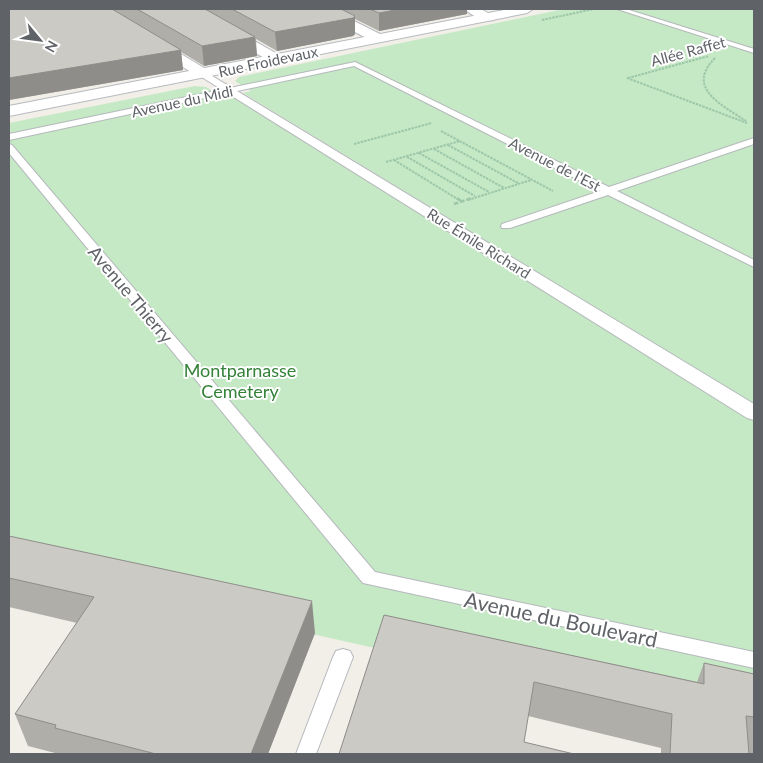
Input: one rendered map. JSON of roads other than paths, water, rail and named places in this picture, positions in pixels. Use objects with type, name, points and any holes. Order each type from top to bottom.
[{"type":"street","points":[[98,9],[204,74]]},
{"type":"street","points":[[189,9],[276,59]]},
{"type":"street","points":[[322,9],[377,38]]},
{"type":"street","points":[[471,9],[489,17]]},
{"type":"street","name":"Rue Froidevaux","points":[[9,111],[527,9]]},
{"type":"street","name":"Rue Émile Richard","points":[[204,74],[754,413]]},
{"type":"lane","points":[[620,9],[754,51]]},
{"type":"lane","name":"Avenue du Midi","points":[[9,137],[355,64]]},
{"type":"lane","name":"Avenue de l'Est","points":[[355,64],[754,264]]},
{"type":"lane","points":[[506,226],[754,141]]},
{"type":"lane","name":"Avenue Thierry","points":[[9,147],[368,578]]},
{"type":"lane","name":"Avenue du Boulevard","points":[[368,578],[754,660]]},
{"type":"lane","points":[[306,754],[343,657]]},
{"type":"park label","name":"Montparnasse Cemetery","points":[[240,380]]}]
